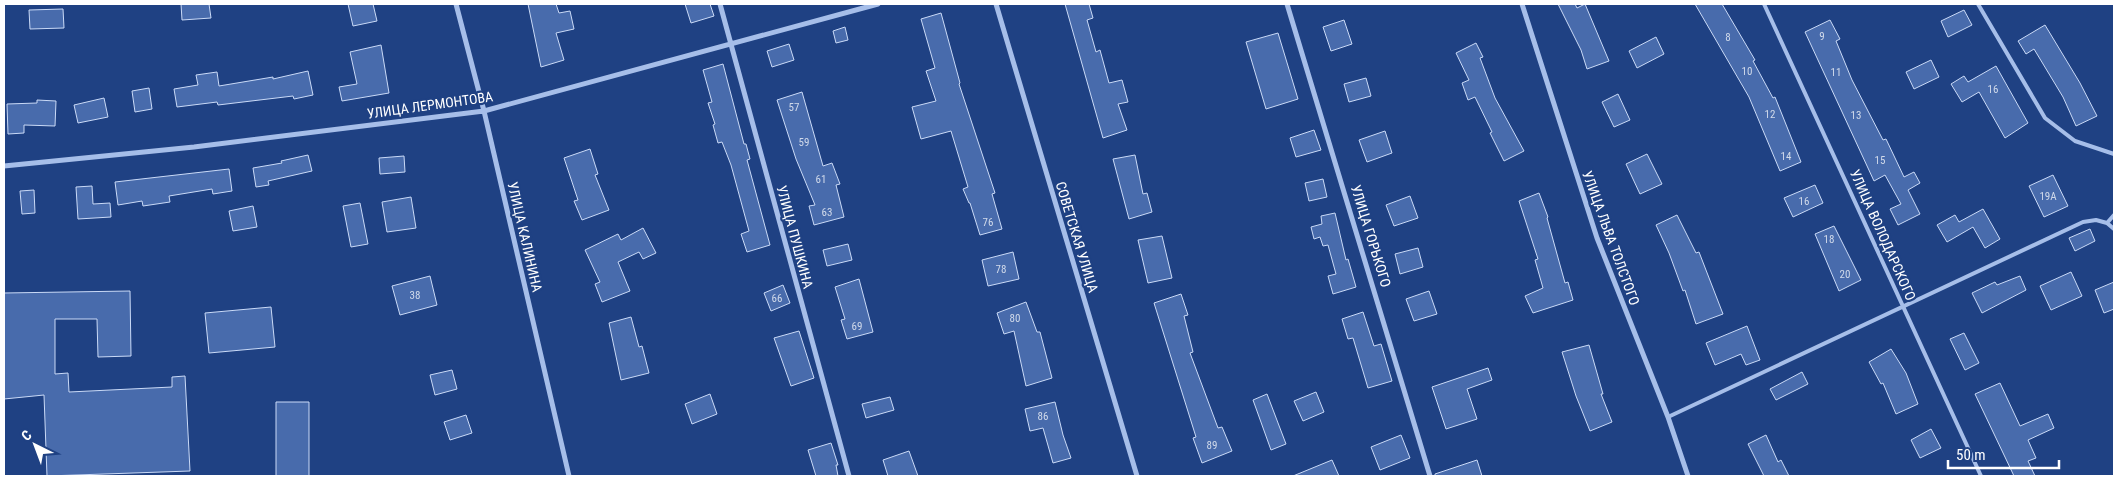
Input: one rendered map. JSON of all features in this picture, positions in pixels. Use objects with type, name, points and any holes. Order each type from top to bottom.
[{"type":"street","name":"УЛИЦА КАЛИНИНА","points":[[456,4],[484,111],[569,476]]},
{"type":"street","name":"УЛИЦА ПУШКИНА","points":[[720,4],[849,476]]},
{"type":"street","name":"УЛИЦА ЛЕРМОНТОВА","points":[[4,166],[194,147],[484,111],[878,4]]},
{"type":"street","name":"СОВЕТСКАЯ УЛИЦА","points":[[996,4],[1137,476]]},
{"type":"street","name":"УЛИЦА ГОРЬКОГО","points":[[1288,4],[1430,476]]},
{"type":"street","name":"УЛИЦА ЛЬВА ТОЛСТОГО","points":[[1522,4],[1597,238],[1668,417],[1688,476]]},
{"type":"lane","name":"УЛИЦА ВОЛОДАРСКОГО","points":[[1764,4],[1845,176],[1902,307],[1981,476]]},
{"type":"lane","points":[[1978,4],[2045,118],[2058,130],[2075,141],[2114,154]]},
{"type":"lane","points":[[2107,223],[2114,215]]},
{"type":"lane","points":[[1668,417],[2083,222],[2096,220],[2107,223],[2114,229]]},
{"type":"building","points":[[181,4],[209,4],[211,18],[182,20]]},
{"type":"building","points":[[348,4],[373,4],[377,21],[353,26]]},
{"type":"building","points":[[528,4],[556,4],[559,13],[570,11],[574,29],[556,33],[564,60],[541,67]]},
{"type":"building","points":[[685,4],[710,4],[714,16],[691,23]]},
{"type":"building","points":[[1065,4],[1089,4],[1093,18],[1087,20],[1096,52],[1100,50],[1109,83],[1122,80],[1128,102],[1118,104],[1127,130],[1103,138]]},
{"type":"building","points":[[1558,4],[1575,4],[1577,8],[1585,4],[1609,61],[1587,69],[1581,50]]},
{"type":"building","points":[[1695,4],[1722,4],[1755,60],[1753,61],[1773,98],[1775,97],[1801,162],[1780,171],[1749,97]]},
{"type":"building","points":[[63,9],[64,28],[30,29],[29,10]]},
{"type":"building","points":[[1964,10],[1972,25],[1948,37],[1941,21]]},
{"type":"building","points":[[941,13],[959,84],[995,193],[992,194],[1002,229],[980,235],[970,203],[963,189],[968,187],[951,131],[921,139],[912,107],[936,101],[926,71],[935,68],[921,19]]},
{"type":"building","points":[[1344,20],[1352,44],[1331,51],[1323,27]]},
{"type":"building","points":[[1830,20],[1840,39],[1836,41],[1852,80],[1883,140],[1886,139],[1904,177],[1914,172],[1920,183],[1908,190],[1920,214],[1898,225],[1890,209],[1901,204],[1885,175],[1874,181],[1805,32]]},
{"type":"building","points":[[2045,25],[2080,83],[2097,116],[2076,126],[2063,97],[2034,49],[2026,54],[2018,41]]},
{"type":"building","points":[[845,27],[848,40],[836,43],[833,31]]},
{"type":"building","points":[[1278,33],[1298,99],[1266,109],[1246,42]]},
{"type":"building","points":[[1656,37],[1664,54],[1637,68],[1629,51]]},
{"type":"building","points":[[1476,43],[1483,57],[1480,58],[1495,98],[1524,151],[1504,161],[1475,97],[1468,100],[1462,83],[1469,80],[1456,53]]},
{"type":"building","points":[[789,44],[794,60],[772,67],[767,51]]},
{"type":"building","points":[[381,45],[389,93],[342,101],[339,87],[357,84],[350,52]]},
{"type":"building","points":[[1931,60],[1939,77],[1914,89],[1906,72]]},
{"type":"building","points":[[723,64],[744,144],[746,144],[750,159],[747,160],[770,245],[747,252],[741,234],[749,231],[731,165],[722,142],[718,143],[713,125],[715,124],[708,103],[712,102],[703,70]]},
{"type":"building","points":[[1996,66],[2028,123],[2005,138],[1979,92],[1962,102],[1951,84],[1964,76],[1968,82]]},
{"type":"building","points":[[308,71],[313,95],[294,99],[293,96],[218,105],[217,102],[177,107],[174,89],[198,85],[196,75],[217,72],[219,86],[273,77],[273,79]]},
{"type":"building","points":[[1366,78],[1371,96],[1349,102],[1344,84]]},
{"type":"building","points":[[149,88],[152,109],[135,112],[132,91]]},
{"type":"building","points":[[802,92],[823,166],[832,163],[840,184],[836,185],[844,217],[814,225],[809,206],[815,205],[796,159],[777,100]]},
{"type":"building","points":[[1618,94],[1630,120],[1614,127],[1602,102]]},
{"type":"building","points":[[104,98],[108,117],[78,123],[74,105]]},
{"type":"building","points":[[37,100],[56,101],[55,126],[24,125],[24,133],[8,134],[7,104],[37,103]]},
{"type":"building","points":[[1314,130],[1321,150],[1296,157],[1290,138]]},
{"type":"building","points":[[1385,131],[1392,153],[1367,162],[1359,140]]},
{"type":"building","points":[[590,149],[598,174],[595,175],[609,210],[582,220],[574,201],[578,200],[564,158]]},
{"type":"building","points":[[1647,154],[1662,184],[1640,194],[1626,164]]},
{"type":"building","points":[[308,155],[312,171],[268,181],[269,185],[256,187],[253,168],[282,163],[281,161]]},
{"type":"building","points":[[1135,155],[1143,194],[1147,193],[1152,212],[1129,219],[1113,159]]},
{"type":"building","points":[[404,156],[405,172],[380,174],[379,158]]},
{"type":"building","points":[[229,169],[232,191],[213,194],[212,189],[169,196],[170,202],[143,206],[142,201],[118,205],[115,182]]},
{"type":"building","points":[[2053,175],[2068,206],[2044,217],[2029,186]]},
{"type":"building","points":[[1323,179],[1327,197],[1309,201],[1305,183]]},
{"type":"building","points":[[1815,185],[1823,203],[1793,217],[1784,198]]},
{"type":"building","points":[[92,186],[93,204],[110,203],[111,217],[78,219],[76,187]]},
{"type":"building","points":[[34,190],[35,213],[22,214],[20,191]]},
{"type":"building","points":[[1539,193],[1548,217],[1565,283],[1568,282],[1573,300],[1533,313],[1525,296],[1543,288],[1535,260],[1538,259],[1519,201]]},
{"type":"building","points":[[1410,196],[1418,218],[1394,226],[1386,205]]},
{"type":"building","points":[[411,197],[416,228],[387,232],[382,202]]},
{"type":"building","points":[[360,203],[368,244],[351,247],[343,206]]},
{"type":"building","points":[[253,206],[257,227],[233,231],[229,211]]},
{"type":"building","points":[[1983,209],[2000,239],[1985,248],[1973,227],[1947,242],[1937,225],[1955,215],[1959,222]]},
{"type":"building","points":[[1335,213],[1346,260],[1348,259],[1356,287],[1333,294],[1328,276],[1336,274],[1328,245],[1323,246],[1320,237],[1314,239],[1311,227],[1322,224],[1321,216]]},
{"type":"building","points":[[1677,215],[1696,253],[1699,252],[1723,314],[1696,324],[1685,290],[1683,291],[1656,225]]},
{"type":"building","points":[[1834,226],[1861,280],[1839,291],[1815,234]]},
{"type":"building","points":[[643,228],[656,253],[643,259],[639,252],[618,262],[630,291],[602,302],[595,284],[600,282],[585,250],[618,234],[621,240]]},
{"type":"building","points":[[2090,229],[2095,241],[2075,251],[2069,238]]},
{"type":"building","points":[[1162,236],[1172,278],[1148,283],[1138,240]]},
{"type":"building","points":[[848,244],[852,260],[827,266],[823,250]]},
{"type":"building","points":[[1418,248],[1423,267],[1400,274],[1395,254]]},
{"type":"building","points":[[1013,252],[1019,279],[988,286],[982,260]]},
{"type":"building","points":[[2071,272],[2082,296],[2051,310],[2040,286]]},
{"type":"building","points":[[430,276],[437,305],[400,315],[392,286]]},
{"type":"building","points":[[2020,276],[2026,290],[1982,313],[1972,293],[1995,282],[1997,285]]},
{"type":"building","points":[[859,279],[873,332],[847,339],[841,320],[845,319],[835,287]]},
{"type":"building","points":[[2114,282],[2114,309],[2104,313],[2095,290]]},
{"type":"building","points":[[783,285],[790,303],[771,311],[764,293]]},
{"type":"building","points":[[130,291],[131,356],[98,357],[97,319],[55,319],[55,374],[68,373],[69,392],[172,387],[172,377],[185,376],[190,471],[47,476],[44,395],[4,399],[4,293]]},
{"type":"building","points":[[1429,291],[1437,314],[1414,321],[1406,299]]},
{"type":"building","points":[[1181,294],[1188,315],[1184,316],[1193,352],[1190,353],[1218,428],[1222,427],[1232,451],[1202,463],[1193,438],[1196,437],[1154,303]]},
{"type":"building","points":[[1026,302],[1037,332],[1040,332],[1052,378],[1026,386],[1014,331],[1004,334],[997,313]]},
{"type":"building","points":[[271,307],[275,347],[209,353],[205,313]]},
{"type":"building","points":[[1363,312],[1374,346],[1381,344],[1392,381],[1368,388],[1353,338],[1348,339],[1342,319]]},
{"type":"building","points":[[631,317],[639,347],[642,346],[649,373],[621,380],[609,323]]},
{"type":"building","points":[[1747,326],[1760,360],[1746,365],[1741,354],[1715,365],[1706,343]]},
{"type":"building","points":[[799,331],[814,378],[791,386],[774,338]]},
{"type":"building","points":[[1964,333],[1979,363],[1965,370],[1950,339]]},
{"type":"building","points":[[1589,345],[1603,394],[1601,394],[1612,422],[1590,431],[1576,396],[1562,352]]},
{"type":"building","points":[[1891,349],[1906,373],[1918,404],[1896,414],[1883,383],[1881,384],[1869,362]]},
{"type":"building","points":[[1488,368],[1492,380],[1467,389],[1477,419],[1446,429],[1432,387]]},
{"type":"building","points":[[452,370],[457,389],[435,395],[430,375]]},
{"type":"building","points":[[1802,372],[1808,384],[1776,400],[1770,389]]},
{"type":"building","points":[[2000,383],[2020,426],[2048,414],[2054,428],[2028,440],[2036,458],[2028,461],[2035,476],[2014,476],[1975,394]]},
{"type":"building","points":[[1316,392],[1324,412],[1303,421],[1294,401]]},
{"type":"building","points":[[710,394],[717,414],[692,424],[685,404]]},
{"type":"building","points":[[1267,394],[1286,444],[1271,450],[1253,400]]},
{"type":"building","points":[[890,397],[894,410],[866,418],[862,404]]},
{"type":"building","points":[[276,402],[309,402],[309,476],[276,476]]},
{"type":"building","points":[[1055,402],[1071,458],[1053,463],[1043,428],[1030,431],[1025,409]]},
{"type":"building","points":[[466,415],[472,433],[450,440],[444,422]]},
{"type":"building","points":[[1931,429],[1941,448],[1920,458],[1911,440]]},
{"type":"building","points":[[1401,435],[1410,458],[1380,470],[1371,447]]},
{"type":"building","points":[[1766,435],[1778,462],[1781,460],[1789,476],[1764,476],[1748,444]]},
{"type":"building","points":[[831,443],[838,465],[836,465],[838,476],[816,476],[808,450]]},
{"type":"building","points":[[909,451],[918,476],[888,476],[883,460]]},
{"type":"building","points":[[1332,460],[1339,476],[1293,476]]},
{"type":"building","points":[[1477,460],[1482,476],[1435,476],[1435,474]]}]
